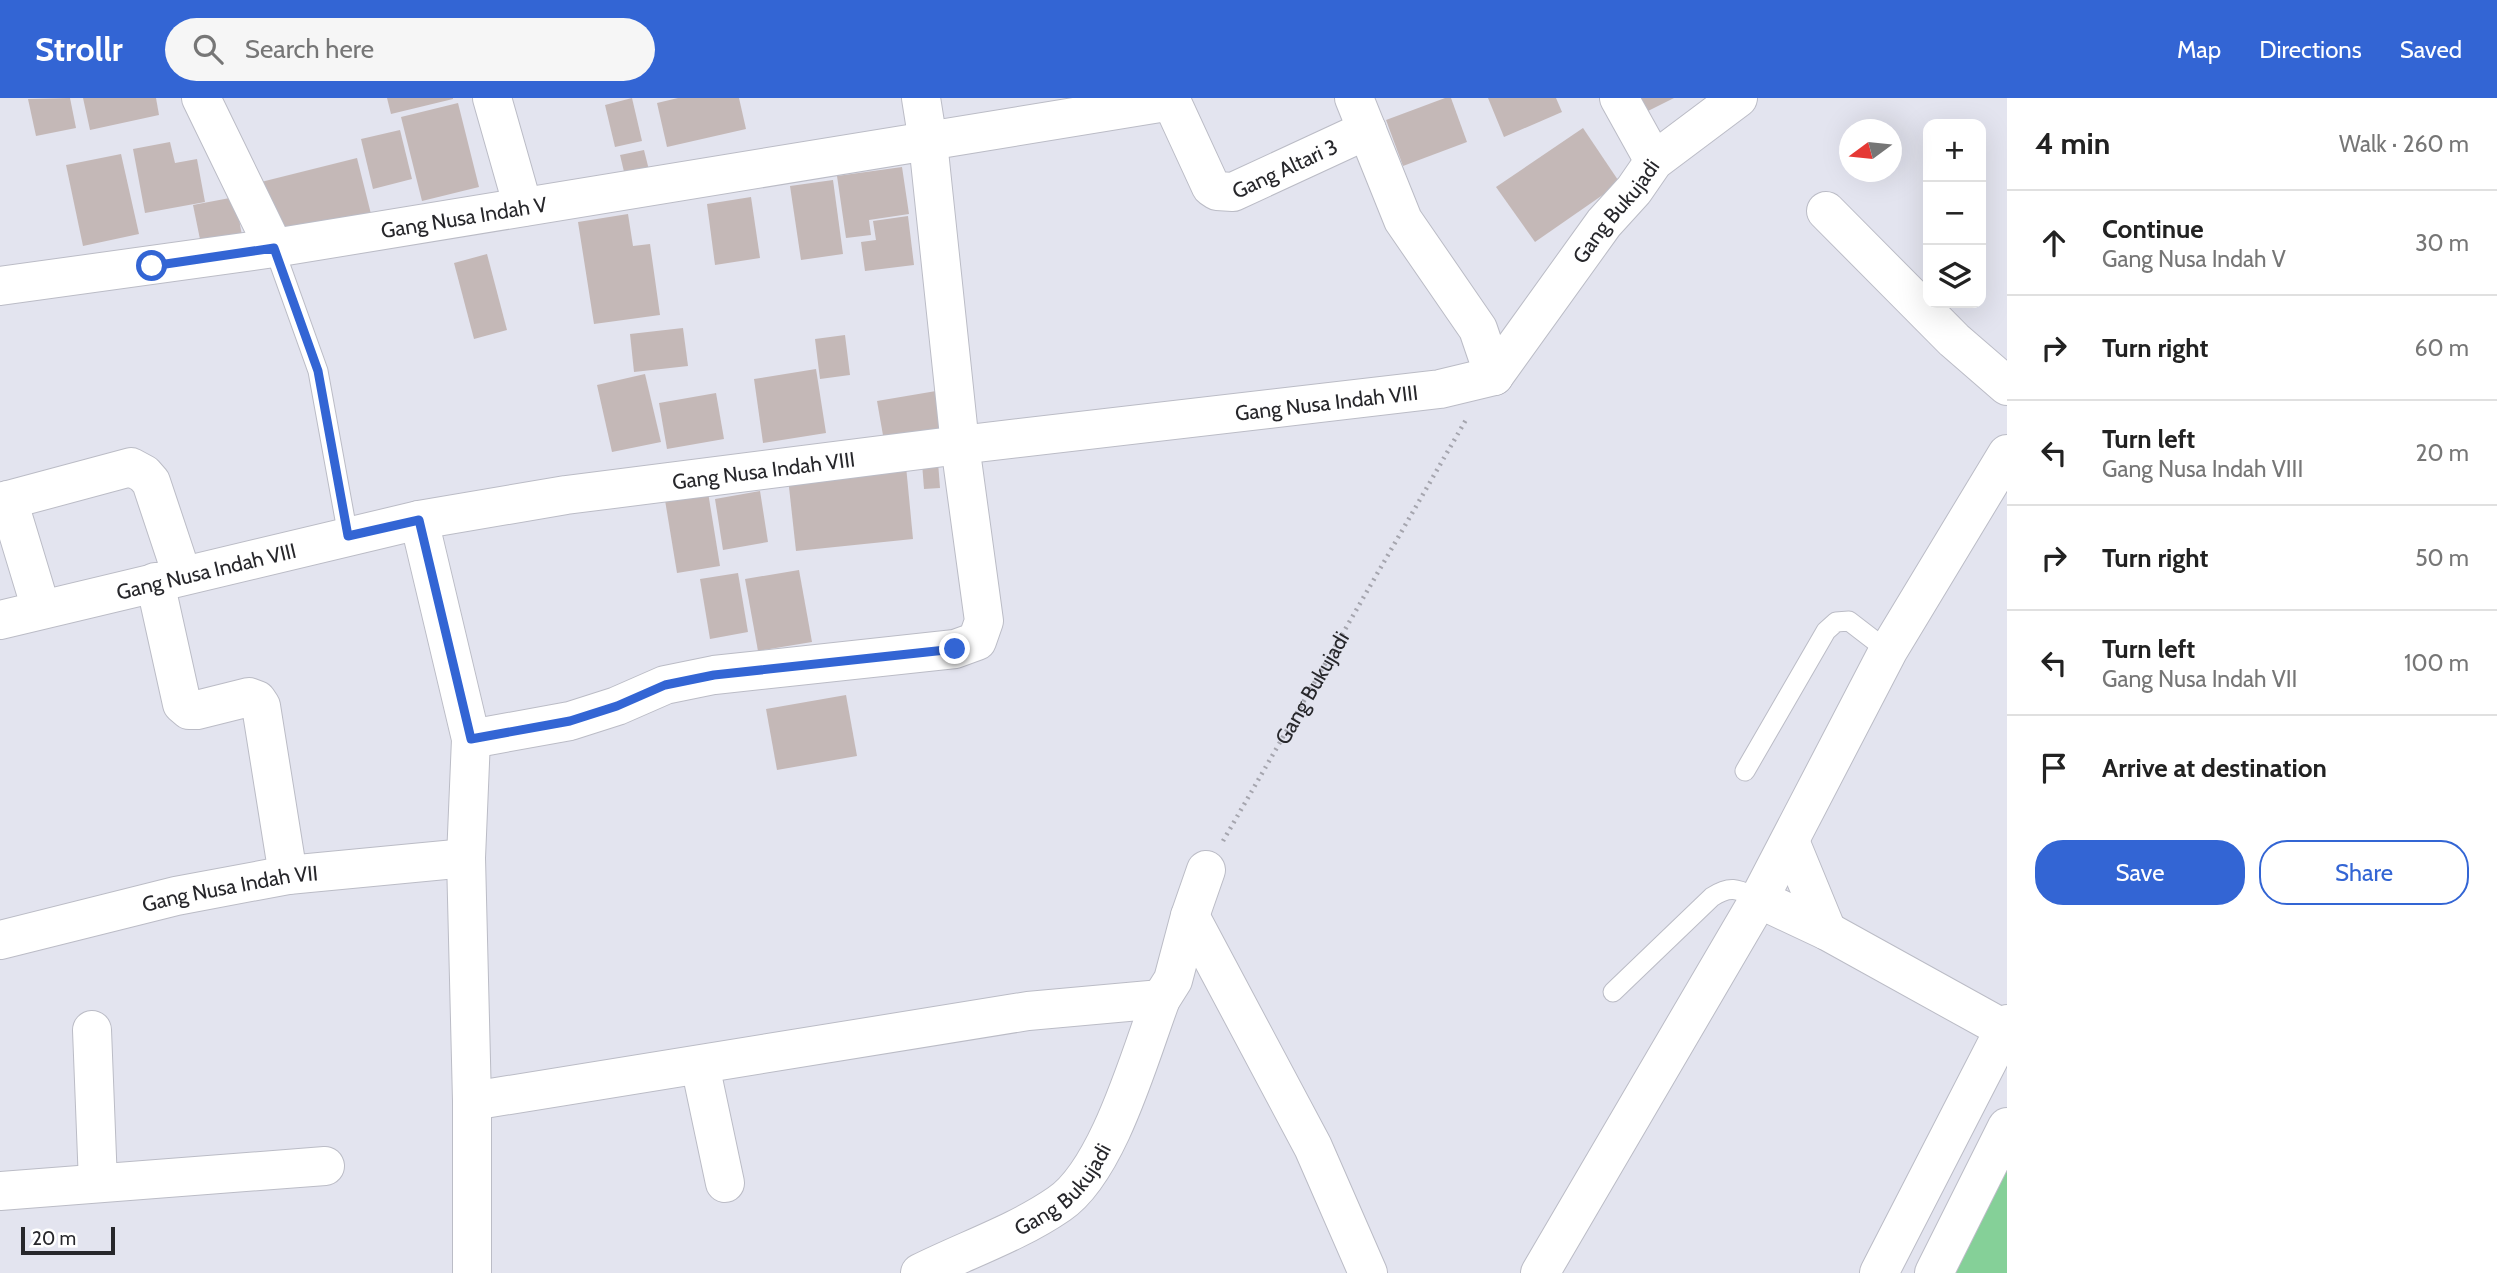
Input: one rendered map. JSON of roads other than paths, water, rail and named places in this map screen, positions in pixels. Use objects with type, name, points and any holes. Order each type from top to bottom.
[{"type":"main road","points":[[201,98],[274,248]]},
{"type":"main road","points":[[492,98],[523,207]]},
{"type":"main road","points":[[471,739],[570,721],[617,706],[665,685],[714,675],[955,649],[977,641],[984,621],[960,445],[921,98]]},
{"type":"main road","points":[[1619,98],[1654,162]]},
{"type":"main road","name":"Gang Bukujadi","points":[[1494,376],[1604,223],[1634,190],[1654,162],[1738,98]]},
{"type":"main road","name":"Gang Altari 3","points":[[928,142],[1171,99],[1211,187],[1225,193],[1233,192],[1361,114]]},
{"type":"main road","points":[[1361,114],[1404,220],[1478,330],[1494,376]]},
{"type":"main road","name":"Gang Nusa Indah V","points":[[0,286],[274,248],[928,142]]},
{"type":"main road","points":[[1826,211],[1954,340],[2007,386]]},
{"type":"main road","name":"Gang Nusa Indah VIII","points":[[0,620],[419,520],[566,495],[960,445],[1440,389],[1494,376]]},
{"type":"main road","points":[[1540,1273],[1759,899],[1888,651],[2007,454]]},
{"type":"main road","points":[[41,609],[4,501],[131,467],[144,474],[151,482],[168,579],[182,705],[189,710],[197,710],[249,697],[257,699],[261,706],[288,875]]},
{"type":"main road","points":[[419,520],[471,739],[466,858],[472,1101],[472,1273]]},
{"type":"main road","points":[[1790,841],[1827,931]]},
{"type":"main road","name":"Gang Nusa Indah VII","points":[[0,940],[176,896],[288,875],[466,858]]},
{"type":"main road","name":"Gang Bukujadi","points":[[920,1273],[1062,1203],[1092,1170],[1113,1129],[1161,999],[1173,980],[1190,916],[1206,870]]},
{"type":"main road","points":[[1759,899],[1827,931],[2006,1026],[1879,1273]]},
{"type":"main road","points":[[1190,916],[1313,1147],[1368,1273]]},
{"type":"main road","points":[[472,1101],[1028,1010],[1161,999]]},
{"type":"main road","points":[[92,1030],[98,1183]]},
{"type":"main road","points":[[700,1065],[725,1183]]},
{"type":"main road","points":[[1934,1273],[2007,1127]]},
{"type":"main road","points":[[0,1191],[325,1166]]},
{"type":"lane","points":[[274,248],[318,371],[348,536]]},
{"type":"lane","points":[[1745,771],[1826,631],[1836,622],[1849,621],[1888,651]]},
{"type":"lane","points":[[1613,992],[1712,897],[1723,890],[1737,889],[1759,899]]}]
